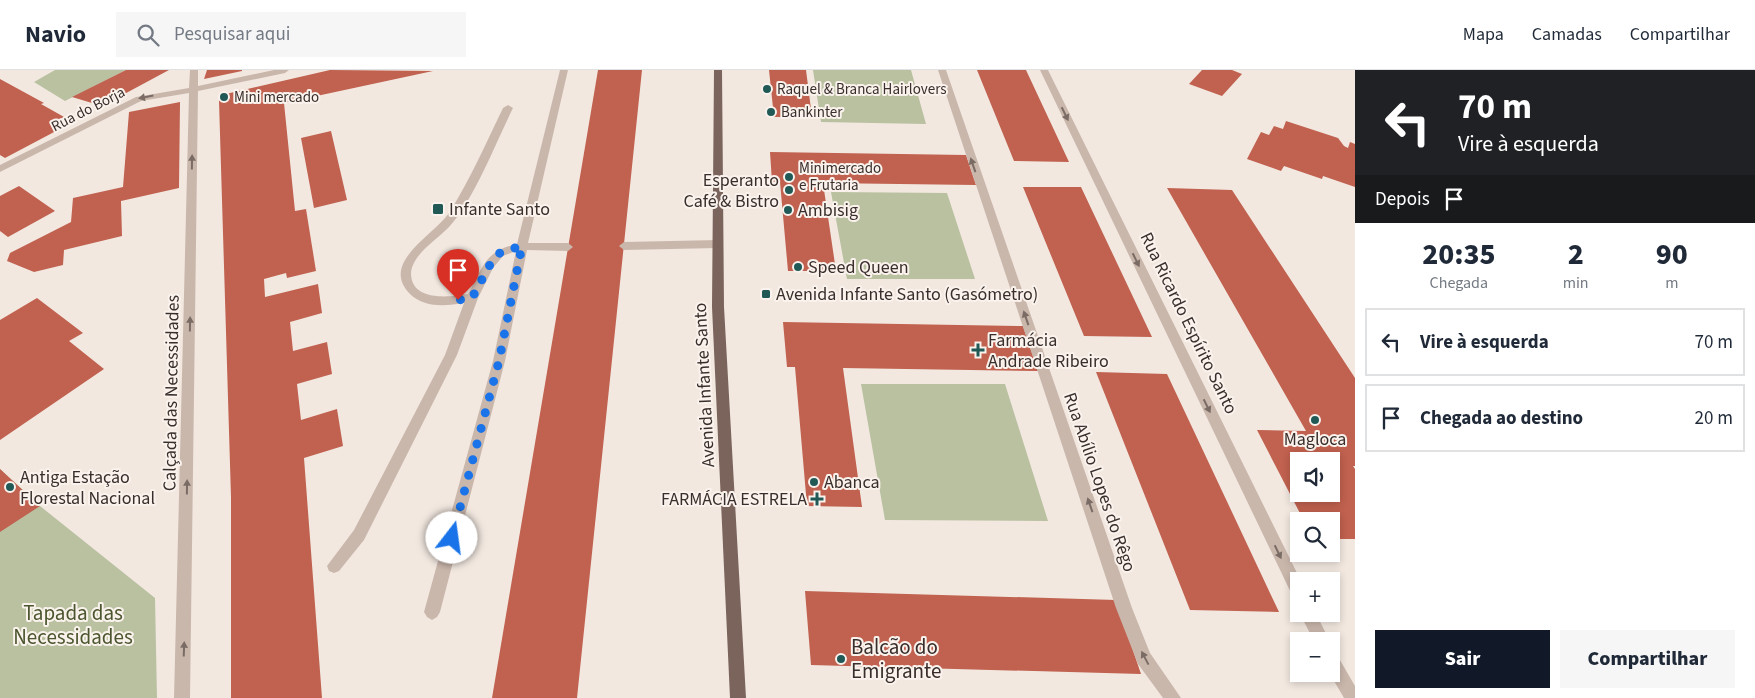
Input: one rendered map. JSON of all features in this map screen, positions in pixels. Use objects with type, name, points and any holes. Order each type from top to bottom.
[{"type":"main road","name":"Avenida Infante Santo","points":[[718,70],[718,317],[738,698]]},
{"type":"street","name":"Calçada das Necessidades","points":[[182,698],[194,70]]},
{"type":"street","name":"Rua do Borja","points":[[0,169],[132,101],[285,70]]},
{"type":"street","points":[[432,612],[497,369],[522,246],[564,70]]},
{"type":"street","name":"Rua Abílio Lopes do Rêgo","points":[[942,70],[1124,608],[1144,658],[1172,698]]},
{"type":"street","name":"Rua Ricardo Espírito Santo","points":[[1044,70],[1290,576]]},
{"type":"street","points":[[472,298],[444,302],[432,301],[419,295],[409,286],[405,276],[410,259],[451,218],[508,108]]},
{"type":"street","points":[[624,246],[718,244]]},
{"type":"street","points":[[334,566],[359,535],[450,356],[472,298],[493,259],[501,252],[522,246],[568,247]]},
{"type":"street","points":[[1340,676],[1353,698]]},
{"type":"green space","points":[[55,70],[126,70],[65,101],[34,82]]},
{"type":"green space","points":[[813,70],[911,70],[926,124],[821,122]]},
{"type":"green space","points":[[831,192],[947,193],[975,279],[847,279]]},
{"type":"green space","points":[[861,384],[1005,384],[1048,521],[885,520]]},
{"type":"green space","name":"Tapada das Necessidades","points":[[0,469],[40,506],[155,598],[157,698],[0,698]]},
{"type":"building","points":[[126,70],[169,70],[102,106],[72,97]]},
{"type":"building","points":[[207,70],[242,70],[242,71],[204,79]]},
{"type":"building","points":[[330,70],[433,71],[284,103],[295,211],[306,209],[316,271],[287,278],[286,273],[264,279],[265,297],[318,284],[322,313],[290,322],[293,351],[327,342],[332,374],[297,384],[301,420],[337,409],[343,446],[304,458],[322,698],[231,698],[231,497],[219,101],[222,96],[230,93]]},
{"type":"building","points":[[598,70],[642,70],[577,698],[492,698]]},
{"type":"building","points":[[769,70],[806,70],[812,117],[774,117]]},
{"type":"building","points":[[977,70],[1026,70],[1069,162],[1014,161]]},
{"type":"building","points":[[1202,70],[1232,70],[1242,74],[1222,96],[1189,84]]},
{"type":"building","points":[[0,79],[44,103],[41,104],[73,122],[5,158],[0,155]]},
{"type":"building","points":[[180,102],[179,188],[121,201],[122,236],[64,250],[63,265],[34,272],[7,261],[10,253],[71,222],[73,198],[123,187],[129,112]]},
{"type":"building","points":[[1286,121],[1338,138],[1348,148],[1350,142],[1355,144],[1355,187],[1323,176],[1322,179],[1284,166],[1281,171],[1247,159],[1261,132],[1269,135],[1274,126],[1283,129]]},
{"type":"building","points":[[331,131],[347,200],[314,208],[301,138]]},
{"type":"building","points":[[770,152],[966,155],[976,185],[823,183],[836,271],[788,271],[780,182],[772,182]]},
{"type":"building","points":[[19,186],[55,211],[8,237],[0,231],[0,196]]},
{"type":"building","points":[[1023,187],[1081,187],[1152,337],[1084,336]]},
{"type":"building","points":[[1167,188],[1232,190],[1355,378],[1355,466],[1353,466],[1355,469],[1355,539],[1340,539],[1340,512],[1299,512],[1294,502],[1340,502],[1340,452],[1290,452],[1290,494],[1257,430],[1306,431]]},
{"type":"building","points":[[37,298],[83,333],[69,341],[104,369],[0,440],[0,320]]},
{"type":"building","points":[[783,322],[1023,326],[1038,371],[843,368],[862,507],[807,506],[795,367],[787,367]]},
{"type":"building","points":[[1096,372],[1167,374],[1279,612],[1190,610]]},
{"type":"building","name":"Antiga Estação Florestal Nacional","points":[[0,469],[40,506],[0,532]]},
{"type":"building","points":[[805,591],[1116,600],[1141,674],[811,665]]},
{"type":"place","name":"Raquel & Branca Hairlovers","points":[[767,89]]},
{"type":"place","name":"Mini mercado","points":[[224,97]]},
{"type":"place","name":"Bankinter","points":[[771,112]]},
{"type":"place","name":"Minimercado e Frutaria","points":[[789,177]]},
{"type":"place","name":"Esperanto Café & Bistro","points":[[789,190]]},
{"type":"place","name":"Infante Santo","points":[[438,209]]},
{"type":"place","name":"Ambisig","points":[[788,210]]},
{"type":"place","name":"Speed Queen","points":[[798,267]]},
{"type":"place","name":"Avenida Infante Santo (Gasómetro)","points":[[766,294]]},
{"type":"place","name":"Farmácia Andrade Ribeiro","points":[[978,350]]},
{"type":"place","name":"Magloca","points":[[1315,420]]},
{"type":"place","name":"Abanca","points":[[814,482]]},
{"type":"place","name":"Antiga Estação Florestal Nacional","points":[[10,487]]},
{"type":"place","name":"FARMÁCIA ESTRELA","points":[[817,499]]},
{"type":"place","name":"Balcão do Emigrante","points":[[841,659]]},
{"type":"route","points":[[452,538],[499,361],[508,306],[522,246],[501,252],[493,259],[472,298],[458,300]]}]
